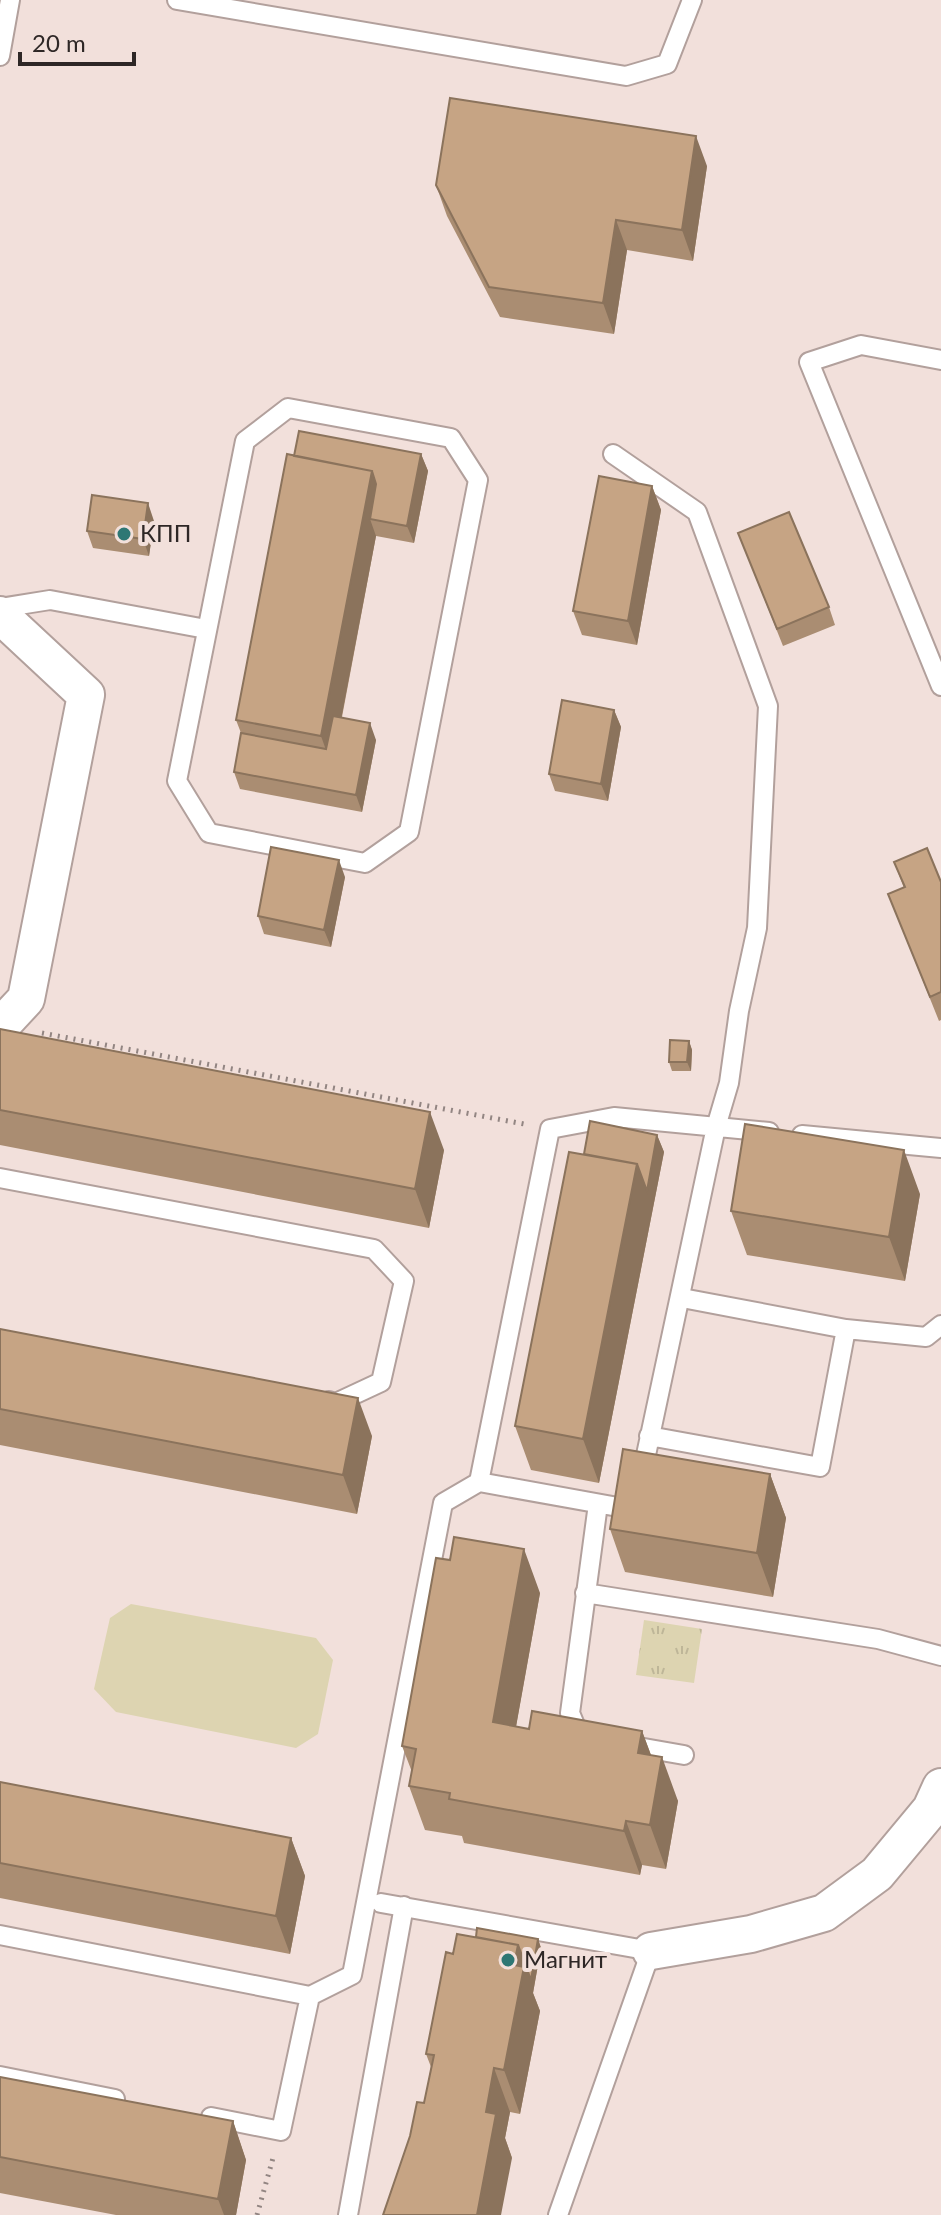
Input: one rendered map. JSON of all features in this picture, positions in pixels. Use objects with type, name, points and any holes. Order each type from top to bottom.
[{"type":"street","points":[[0,615],[86,695],[26,999],[1,1026]]},
{"type":"street","points":[[651,1951],[751,1934],[824,1913],[877,1874],[931,1809],[941,1787]]},
{"type":"lane","points":[[0,56],[10,0]]},
{"type":"lane","points":[[177,0],[626,76],[667,64],[692,0]]},
{"type":"lane","points":[[941,360],[861,345],[809,362],[941,686]]},
{"type":"lane","points":[[288,408],[451,438],[478,480],[409,832],[365,863],[209,833],[177,781],[206,629],[245,441],[288,408]]},
{"type":"lane","points":[[0,1935],[310,1996],[352,1975],[443,1503],[479,1482],[618,1507],[632,1499],[640,1483],[682,1298],[716,1127],[729,1083],[739,1011],[757,928],[768,706],[697,512],[613,454]]},
{"type":"lane","points":[[0,608],[50,600],[206,629]]},
{"type":"lane","points":[[479,1482],[550,1129],[614,1117],[941,1148]]},
{"type":"lane","points":[[0,1178],[374,1249],[404,1281],[381,1382],[336,1403],[306,1397]]},
{"type":"lane","points":[[682,1298],[846,1329],[926,1337],[941,1325]]},
{"type":"lane","points":[[649,1436],[820,1467],[846,1329]]},
{"type":"lane","points":[[598,1504],[570,1713],[577,1730],[596,1740],[684,1755]]},
{"type":"lane","points":[[585,1593],[878,1639],[941,1656]]},
{"type":"lane","points":[[381,1903],[651,1951],[558,2215]]},
{"type":"lane","points":[[348,2215],[404,1906]]},
{"type":"lane","points":[[193,2114],[281,2131],[310,1996]]},
{"type":"lane","points":[[0,2076],[134,2102]]},
{"type":"path","points":[[1,1026],[550,1129]]},
{"type":"path","points":[[257,2215],[281,2131]]},
{"type":"green space","points":[[131,1604],[316,1638],[333,1660],[318,1734],[296,1748],[116,1712],[94,1689],[110,1618]]},
{"type":"green space","points":[[644,1620],[702,1629],[694,1683],[636,1675]]},
{"type":"building","points":[[450,98],[696,136],[682,230],[616,220],[603,303],[489,287],[436,185]]},
{"type":"building","points":[[299,431],[421,454],[407,526],[370,519],[376,484],[372,471],[294,456]]},
{"type":"building","points":[[287,454],[372,471],[321,736],[236,720]]},
{"type":"building","points":[[599,476],[652,486],[628,621],[573,611]]},
{"type":"building","points":[[92,495],[148,503],[143,539],[87,531]]},
{"type":"building","points":[[789,512],[829,607],[777,629],[738,533]]},
{"type":"building","points":[[562,700],[614,710],[601,784],[549,774]]},
{"type":"building","points":[[333,716],[370,723],[356,795],[234,772],[241,733],[326,749]]},
{"type":"building","points":[[271,847],[339,860],[324,930],[258,916]]},
{"type":"building","points":[[927,848],[941,882],[941,992],[930,997],[888,894],[905,887],[894,862]]},
{"type":"building","points":[[0,1029],[430,1112],[415,1189],[0,1110]]},
{"type":"building","points":[[670,1040],[689,1041],[687,1062],[669,1062]]},
{"type":"building","points":[[590,1121],[657,1135],[647,1191],[637,1164],[584,1154]]},
{"type":"building","points":[[745,1124],[904,1150],[889,1237],[731,1211]]},
{"type":"building","points":[[569,1152],[637,1164],[583,1439],[515,1426]]},
{"type":"building","points":[[0,1329],[358,1398],[343,1475],[0,1409]]},
{"type":"building","points":[[623,1449],[770,1474],[757,1553],[610,1529]]},
{"type":"building","points":[[454,1537],[524,1549],[493,1722],[529,1729],[532,1711],[642,1731],[638,1753],[662,1757],[650,1825],[626,1821],[624,1831],[449,1799],[450,1793],[409,1786],[416,1749],[402,1746],[436,1558],[450,1560]]},
{"type":"building","points":[[0,1782],[291,1838],[276,1916],[0,1863]]},
{"type":"building","points":[[477,1928],[538,1939],[531,1980],[518,1945],[476,1937]]},
{"type":"building","points":[[457,1934],[518,1945],[514,1965],[524,1967],[504,2070],[494,2068],[486,2112],[496,2114],[477,2215],[383,2215],[410,2136],[417,2102],[424,2103],[434,2055],[426,2054],[446,1952],[453,1954]]},
{"type":"building","points":[[0,2077],[233,2121],[218,2199],[0,2157]]},
{"type":"place","name":"КПП","points":[[124,534]]},
{"type":"place","name":"Магнит","points":[[508,1960]]}]
